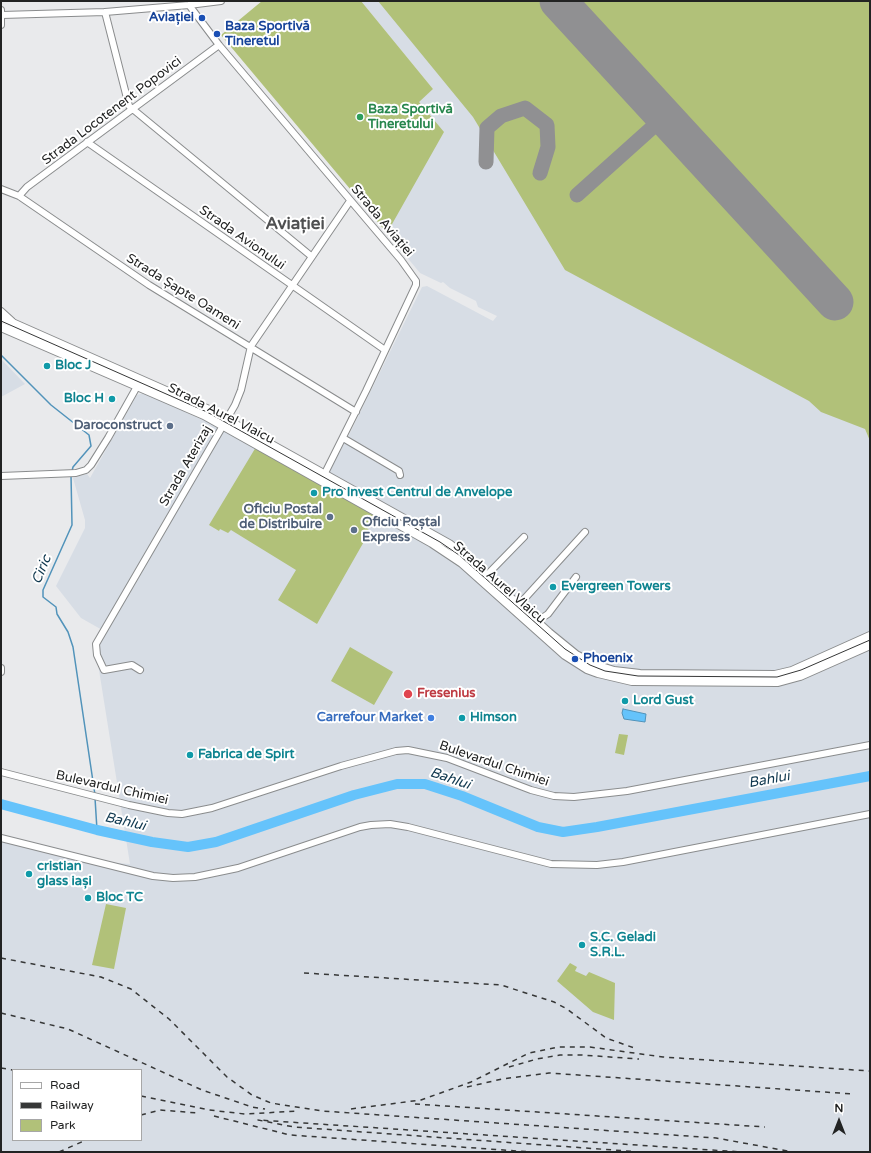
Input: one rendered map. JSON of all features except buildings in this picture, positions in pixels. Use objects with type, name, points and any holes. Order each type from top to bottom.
[{"type":"main road","name":"Strada Aurel Vlaicu","points":[[1,318],[224,422],[323,478],[449,544],[494,591],[575,662],[606,676],[632,681],[778,682],[800,676],[870,645]]},
{"type":"main road","name":"Strada Aurel Vlaicu","points":[[1,327],[139,383]]},
{"type":"main road","name":"Strada Aurel Vlaicu","points":[[516,609],[536,622],[583,659],[614,671],[640,674],[775,675],[792,670],[870,636]]},
{"type":"street","points":[[1,25],[2,13],[106,12],[189,6],[208,1],[221,1]]},
{"type":"street","name":"Strada Aviației","points":[[189,6],[219,45],[401,260],[416,281],[416,285],[323,478]]},
{"type":"street","points":[[106,12],[129,106],[132,110],[311,256]]},
{"type":"street","name":"Strada Locotenent Popovici","points":[[19,196],[21,192],[87,142],[219,45]]},
{"type":"street","name":"Strada Avionului","points":[[87,142],[385,350]]},
{"type":"street","name":"Strada Șapte Oameni","points":[[1,189],[19,196],[149,285],[251,346],[356,412]]},
{"type":"street","name":"Strada Aterizaj","points":[[140,670],[132,665],[104,670],[97,655],[96,644],[241,390],[251,346],[291,285],[350,201]]},
{"type":"street","name":"Strada Aurel Vlaicu","points":[[1,311],[16,324]]},
{"type":"street","points":[[1,476],[76,473],[86,470],[92,465],[139,383]]},
{"type":"street","points":[[343,438],[399,471],[400,475]]},
{"type":"street","points":[[516,609],[585,532]]},
{"type":"street","points":[[483,579],[524,537]]},
{"type":"street","points":[[536,622],[548,614],[576,577]]},
{"type":"street","name":"Bulevardul Chimiei","points":[[1,772],[168,813],[193,812],[212,808],[366,758],[396,751],[408,750],[447,758],[542,794],[574,797],[627,791],[870,745]]},
{"type":"street","points":[[1,838],[152,876],[173,878],[194,877],[238,868],[360,827],[371,825],[390,824],[408,827],[551,864],[597,866],[870,814]]},
{"type":"shaded area","points":[[361,1],[851,1],[865,429],[870,441],[870,1152],[1,1152],[1,842],[83,860],[130,864],[95,645],[104,631],[81,618],[56,586],[85,528],[85,520],[73,478],[87,474],[90,478],[137,395],[150,391],[187,413],[217,426],[322,484],[348,437],[422,287],[427,286],[493,321],[497,316],[478,307],[476,301],[450,288],[443,282],[441,283],[420,273],[387,233],[389,230],[418,101],[433,89]]},
{"type":"shaded area","points":[[1,359],[25,384],[1,397]]},
{"type":"green space","name":"Baza Sportivă Tineretului","points":[[262,1],[361,1],[433,89],[419,102],[444,132],[387,233],[221,35]]},
{"type":"green space","points":[[378,1],[870,1],[870,441],[865,429],[821,412],[809,401],[565,270],[473,117]]},
{"type":"green space","points":[[256,447],[374,515],[367,528],[370,531],[317,624],[278,600],[296,570],[231,530],[228,533],[220,529],[219,531],[209,525]]},
{"type":"green space","points":[[350,647],[393,672],[374,705],[331,681]]},
{"type":"green space","points":[[619,734],[628,735],[624,755],[615,753]]},
{"type":"green space","points":[[106,904],[126,908],[114,969],[92,965]]},
{"type":"green space","points":[[570,963],[577,967],[575,971],[586,976],[589,972],[615,983],[614,1020],[593,1012],[557,981]]},
{"type":"water","points":[[623,709],[646,714],[645,722],[624,719],[622,713]]},
{"type":"waterway","name":"Ciric","points":[[1,355],[51,405],[89,435],[91,446],[73,467],[72,471]]},
{"type":"waterway","name":"Ciric","points":[[71,475],[72,525],[43,590],[43,597],[56,607],[57,614],[68,632],[73,647],[95,795]]},
{"type":"waterway","name":"Bahlui","points":[[1,804],[97,830],[152,842],[188,847],[216,842],[354,795],[397,784],[425,784],[462,796],[538,827],[563,832],[870,776]]},
{"type":"waterway","name":"Ciric","points":[[95,798],[97,830]]},
{"type":"taxiway","points":[[486,162],[487,128],[501,116],[525,108],[547,125],[548,147],[540,173]]},
{"type":"taxiway","points":[[577,195],[664,117]]},
{"type":"runway","points":[[558,1],[835,302]]},
{"type":"tram line","points":[[1,321],[207,412],[440,542],[459,555],[565,649],[590,665],[605,671],[638,676],[777,677],[801,670],[870,640]]},
{"type":"railway","points":[[1,958],[101,977],[131,989],[169,1019],[227,1077],[252,1095],[271,1103],[322,1111],[716,1138],[793,1152]]},
{"type":"railway","points":[[304,973],[501,985],[554,1002],[567,1009],[606,1038],[637,1049]]},
{"type":"railway","points":[[1,1013],[68,1029],[202,1090],[252,1107],[265,1109]]},
{"type":"railway","points":[[351,1109],[421,1100],[471,1082],[529,1053],[558,1047],[590,1047],[663,1057],[870,1071]]},
{"type":"railway","points":[[509,1067],[537,1059],[560,1055],[639,1059]]},
{"type":"railway","points":[[1,1068],[12,1070]]},
{"type":"railway","points":[[467,1087],[502,1079],[549,1073],[853,1094]]},
{"type":"railway","points":[[142,1096],[209,1110],[245,1114],[299,1111]]},
{"type":"railway","points":[[415,1104],[765,1127]]},
{"type":"railway","points":[[142,1115],[160,1110],[198,1113]]},
{"type":"railway","points":[[214,1116],[290,1135],[532,1152]]},
{"type":"railway","points":[[641,1152],[294,1127],[258,1120],[742,1152]]},
{"type":"railway","points":[[59,1152],[84,1141]]},
{"type":"place","name":"Aviației","points":[[202,18]]},
{"type":"place","name":"Baza Sportivă Tineretul","points":[[217,34]]},
{"type":"place","name":"Baza Sportivă Tineretului","points":[[360,117]]},
{"type":"place","name":"Bloc J","points":[[47,366]]},
{"type":"place","name":"Bloc H","points":[[112,399]]},
{"type":"place","name":"Daroconstruct","points":[[170,426]]},
{"type":"place","name":"Pro Invest Centrul de Anvelope","points":[[314,493]]},
{"type":"place","name":"Oficiu Postal de Distribuire","points":[[330,517]]},
{"type":"place","name":"Oficiu Poștal Express","points":[[354,530]]},
{"type":"place","name":"Evergreen Towers","points":[[553,587]]},
{"type":"place","name":"Phoenix","points":[[575,659]]},
{"type":"place","name":"Fresenius","points":[[408,694]]},
{"type":"place","name":"Lord Gust","points":[[625,701]]},
{"type":"place","name":"Carrefour Market","points":[[431,718]]},
{"type":"place","name":"Himson","points":[[462,718]]},
{"type":"place","name":"Fabrica de Spirt","points":[[190,755]]},
{"type":"place","name":"cristian glass iași","points":[[29,874]]},
{"type":"place","name":"Bloc TC","points":[[88,898]]},
{"type":"place","name":"S.C. Geladi S.R.L.","points":[[582,945]]},
{"type":"district","name":"Aviației","points":[[295,225]]}]
